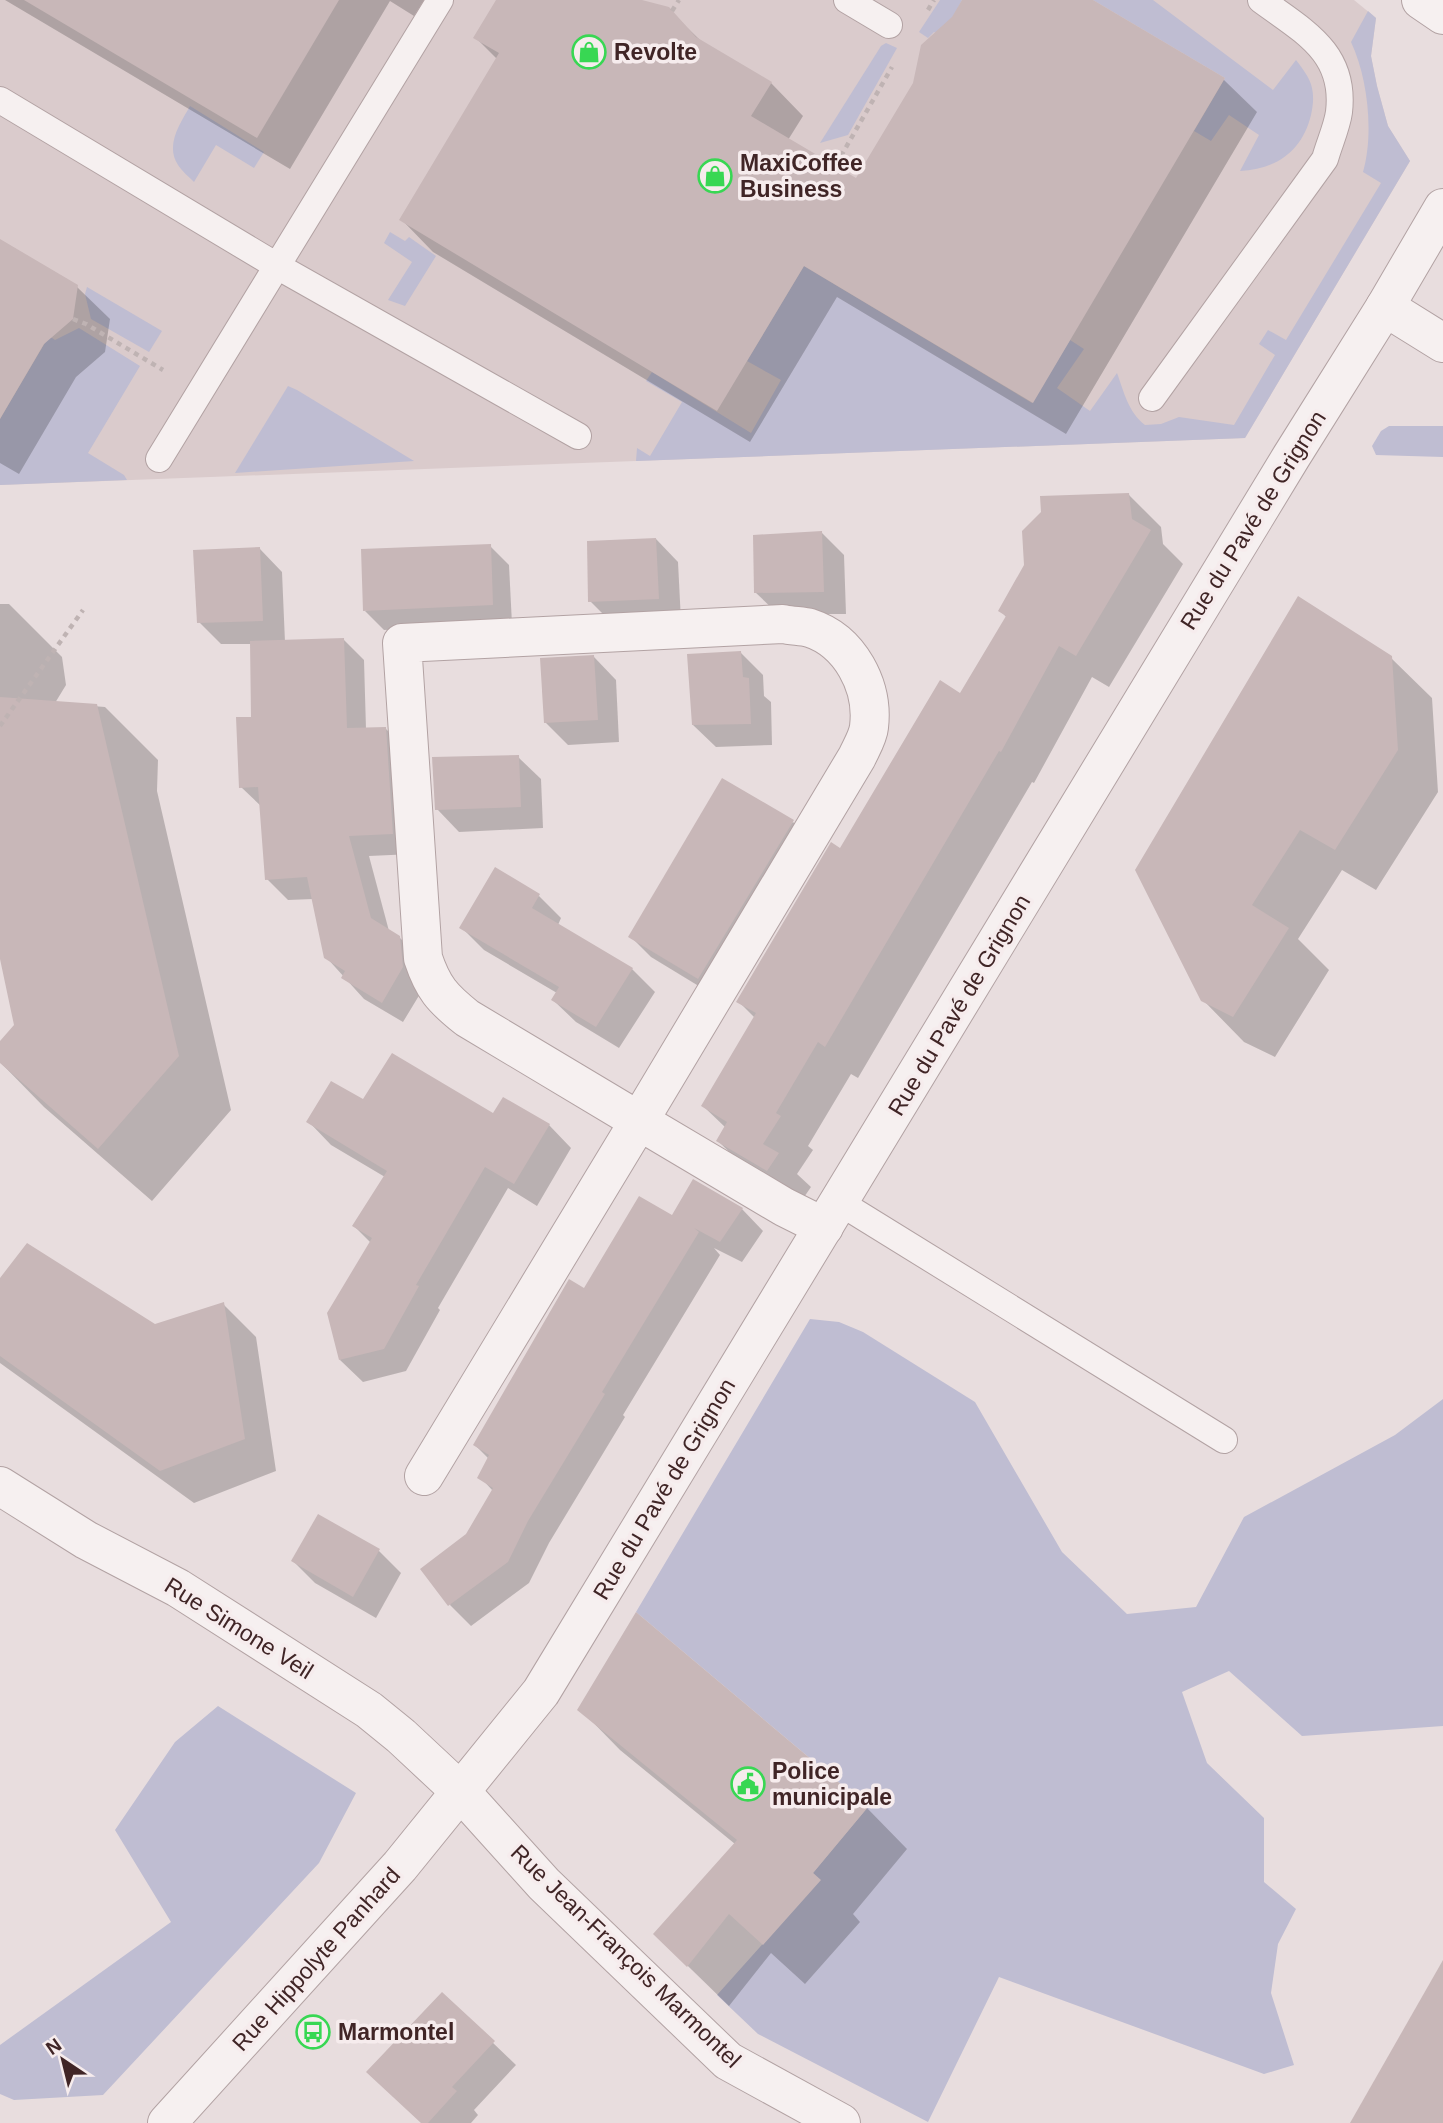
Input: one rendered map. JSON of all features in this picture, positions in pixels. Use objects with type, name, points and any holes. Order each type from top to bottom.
[{"type":"street","points":[[1420,0],[1443,15]]},
{"type":"street","name":"Rue du Pavé de Grignon","points":[[461,1792],[541,1692],[1443,208]]},
{"type":"street","points":[[1385,307],[1443,343]]},
{"type":"street","points":[[424,1476],[639,1121],[857,757],[869,729],[868,695],[857,667],[838,643],[810,628],[783,624],[402,643],[423,958],[431,982],[448,1003],[467,1018],[639,1121],[784,1207],[831,1215]]},
{"type":"street","name":"Rue Simone Veil","points":[[0,1486],[86,1540],[178,1588],[369,1710],[461,1792]]},
{"type":"street","name":"Rue Hippolyte Panhard","points":[[167,2123],[400,1866],[461,1792]]},
{"type":"street","name":"Rue Jean-François Marmontel","points":[[461,1792],[544,1884],[728,2061],[841,2123]]},
{"type":"lane","points":[[159,459],[440,0]]},
{"type":"lane","points":[[847,0],[889,25]]},
{"type":"lane","points":[[1152,398],[1325,159],[1339,114],[1339,88],[1331,62],[1323,48],[1261,0]]},
{"type":"lane","points":[[0,100],[278,266],[578,436]]},
{"type":"lane","points":[[831,1215],[1224,1440]]},
{"type":"path","points":[[672,10],[679,0]]},
{"type":"path","points":[[841,156],[909,39],[889,25]]},
{"type":"path","points":[[73,319],[86,324],[200,392]]},
{"type":"path","points":[[0,726],[82,610]]},
{"type":"shaded area","points":[[0,0],[1354,0],[1376,18],[1371,56],[1377,86],[1388,126],[1410,161],[1245,438],[0,485]]},
{"type":"shaded area","points":[[940,0],[962,0],[943,37],[934,32],[928,38],[919,32]]},
{"type":"shaded area","points":[[1093,0],[1153,0],[1273,90],[1296,60],[1310,81],[1313,95],[1311,115],[1301,139],[1286,156],[1276,162],[1253,170],[1240,171],[1259,135],[1229,115],[1211,141],[1194,131],[1225,78]]},
{"type":"shaded area","points":[[1368,11],[1376,18],[1371,56],[1388,126],[1410,161],[1245,438],[636,461],[637,448],[650,456],[682,402],[646,381],[652,372],[751,433],[781,380],[747,361],[804,266],[1032,403],[1070,340],[1084,349],[1057,388],[1090,411],[1117,373],[1131,408],[1145,425],[1161,424],[1179,417],[1234,425],[1275,355],[1259,344],[1268,330],[1286,340],[1381,183],[1363,172],[1368,141],[1368,106],[1362,72],[1351,42]]},
{"type":"shaded area","points":[[886,43],[897,48],[848,135],[820,143],[881,46]]},
{"type":"shaded area","points":[[190,106],[264,152],[254,168],[216,145],[194,182],[178,165],[173,150],[175,135]]},
{"type":"shaded area","points":[[390,232],[405,241],[409,237],[436,256],[405,306],[388,300],[412,262],[384,243]]},
{"type":"shaded area","points":[[87,287],[162,331],[149,352],[91,319],[85,294]]},
{"type":"shaded area","points":[[79,328],[140,366],[88,453],[124,475],[127,480],[0,485],[0,419],[49,336],[55,340]]},
{"type":"shaded area","points":[[288,386],[297,390],[414,461],[235,473]]},
{"type":"shaded area","points":[[1389,426],[1443,426],[1443,457],[1376,455],[1372,446],[1381,431]]},
{"type":"shaded area","points":[[810,1319],[839,1322],[863,1332],[975,1402],[1062,1552],[1127,1614],[1196,1607],[1244,1517],[1395,1435],[1443,1399],[1443,1726],[1302,1736],[1229,1671],[1182,1692],[1207,1763],[1264,1818],[1264,1882],[1296,1909],[1278,1944],[1271,1993],[1294,2065],[1264,2074],[999,1977],[928,2122],[758,2034],[717,1995],[820,1880],[813,1873],[868,1807],[636,1612]]},
{"type":"shaded area","points":[[218,1706],[356,1793],[319,1863],[103,2095],[14,2100],[0,2094],[0,2045],[171,1922],[115,1830],[175,1742]]},
{"type":"building","points":[[24,0],[339,0],[257,138]]},
{"type":"building","points":[[496,0],[642,0],[669,7],[696,37],[772,82],[751,116],[856,178],[913,83],[921,45],[952,17],[962,0],[1093,0],[1225,78],[1033,403],[804,266],[717,411],[399,220],[499,53],[473,38]]},
{"type":"building","points":[[0,239],[78,285],[73,319],[44,344],[0,419]]},
{"type":"building","points":[[1129,493],[1132,519],[1151,530],[1076,656],[1059,646],[1001,752],[999,751],[825,1047],[818,1042],[776,1113],[781,1116],[763,1144],[779,1153],[767,1171],[716,1141],[727,1122],[701,1106],[756,1013],[736,1002],[831,842],[840,848],[940,680],[960,693],[1006,616],[998,611],[1024,565],[1022,531],[1041,512],[1040,496]]},
{"type":"building","points":[[822,531],[824,592],[754,593],[753,535]]},
{"type":"building","points":[[656,538],[659,599],[588,602],[587,541]]},
{"type":"building","points":[[491,544],[493,605],[363,611],[361,549]]},
{"type":"building","points":[[260,547],[263,621],[197,623],[193,550]]},
{"type":"building","points":[[1298,596],[1392,656],[1398,750],[1335,850],[1300,830],[1252,905],[1289,928],[1233,1017],[1201,1001],[1135,870]]},
{"type":"building","points":[[344,638],[347,728],[386,727],[393,834],[349,836],[371,918],[400,936],[403,967],[382,1003],[341,978],[345,971],[324,958],[307,877],[265,880],[258,787],[239,788],[236,717],[251,717],[250,641]]},
{"type":"building","points":[[741,651],[743,677],[749,678],[751,724],[692,725],[687,654]]},
{"type":"building","points":[[594,655],[598,720],[544,723],[540,658]]},
{"type":"building","points":[[0,697],[97,704],[179,1056],[98,1149],[0,1063],[0,1041],[14,1025],[0,959]]},
{"type":"building","points":[[519,755],[521,807],[435,810],[432,757]]},
{"type":"building","points":[[722,778],[794,820],[698,979],[628,937]]},
{"type":"building","points":[[495,867],[540,894],[532,908],[633,968],[596,1027],[551,1000],[559,987],[459,928]]},
{"type":"building","points":[[392,1053],[493,1113],[503,1097],[550,1124],[514,1184],[485,1167],[416,1285],[419,1286],[384,1349],[339,1360],[327,1313],[372,1238],[352,1226],[387,1171],[306,1122],[331,1081],[363,1099]]},
{"type":"building","points":[[693,1179],[743,1208],[720,1242],[694,1228],[699,1232],[602,1392],[605,1394],[528,1521],[508,1562],[448,1606],[420,1569],[466,1534],[493,1488],[477,1478],[489,1455],[473,1445],[569,1279],[584,1288],[639,1196],[672,1215]]},
{"type":"building","points":[[27,1243],[155,1324],[224,1302],[245,1439],[160,1471],[0,1356],[0,1278]]},
{"type":"building","points":[[318,1514],[380,1549],[353,1597],[291,1561]]},
{"type":"building","points":[[636,1612],[868,1807],[813,1873],[821,1880],[763,1945],[729,1914],[687,1967],[653,1934],[737,1840],[577,1710]]},
{"type":"building","points":[[1443,1960],[1443,2123],[1350,2123]]},
{"type":"building","points":[[442,1992],[495,2041],[452,2087],[457,2091],[428,2123],[421,2123],[366,2072]]},
{"type":"place","name":"Revolte","points":[[589,52]]},
{"type":"place","name":"MaxiCoffee Business","points":[[715,176]]},
{"type":"place","name":"Police municipale","points":[[748,1784]]},
{"type":"place","name":"Marmontel","points":[[313,2032]]}]
